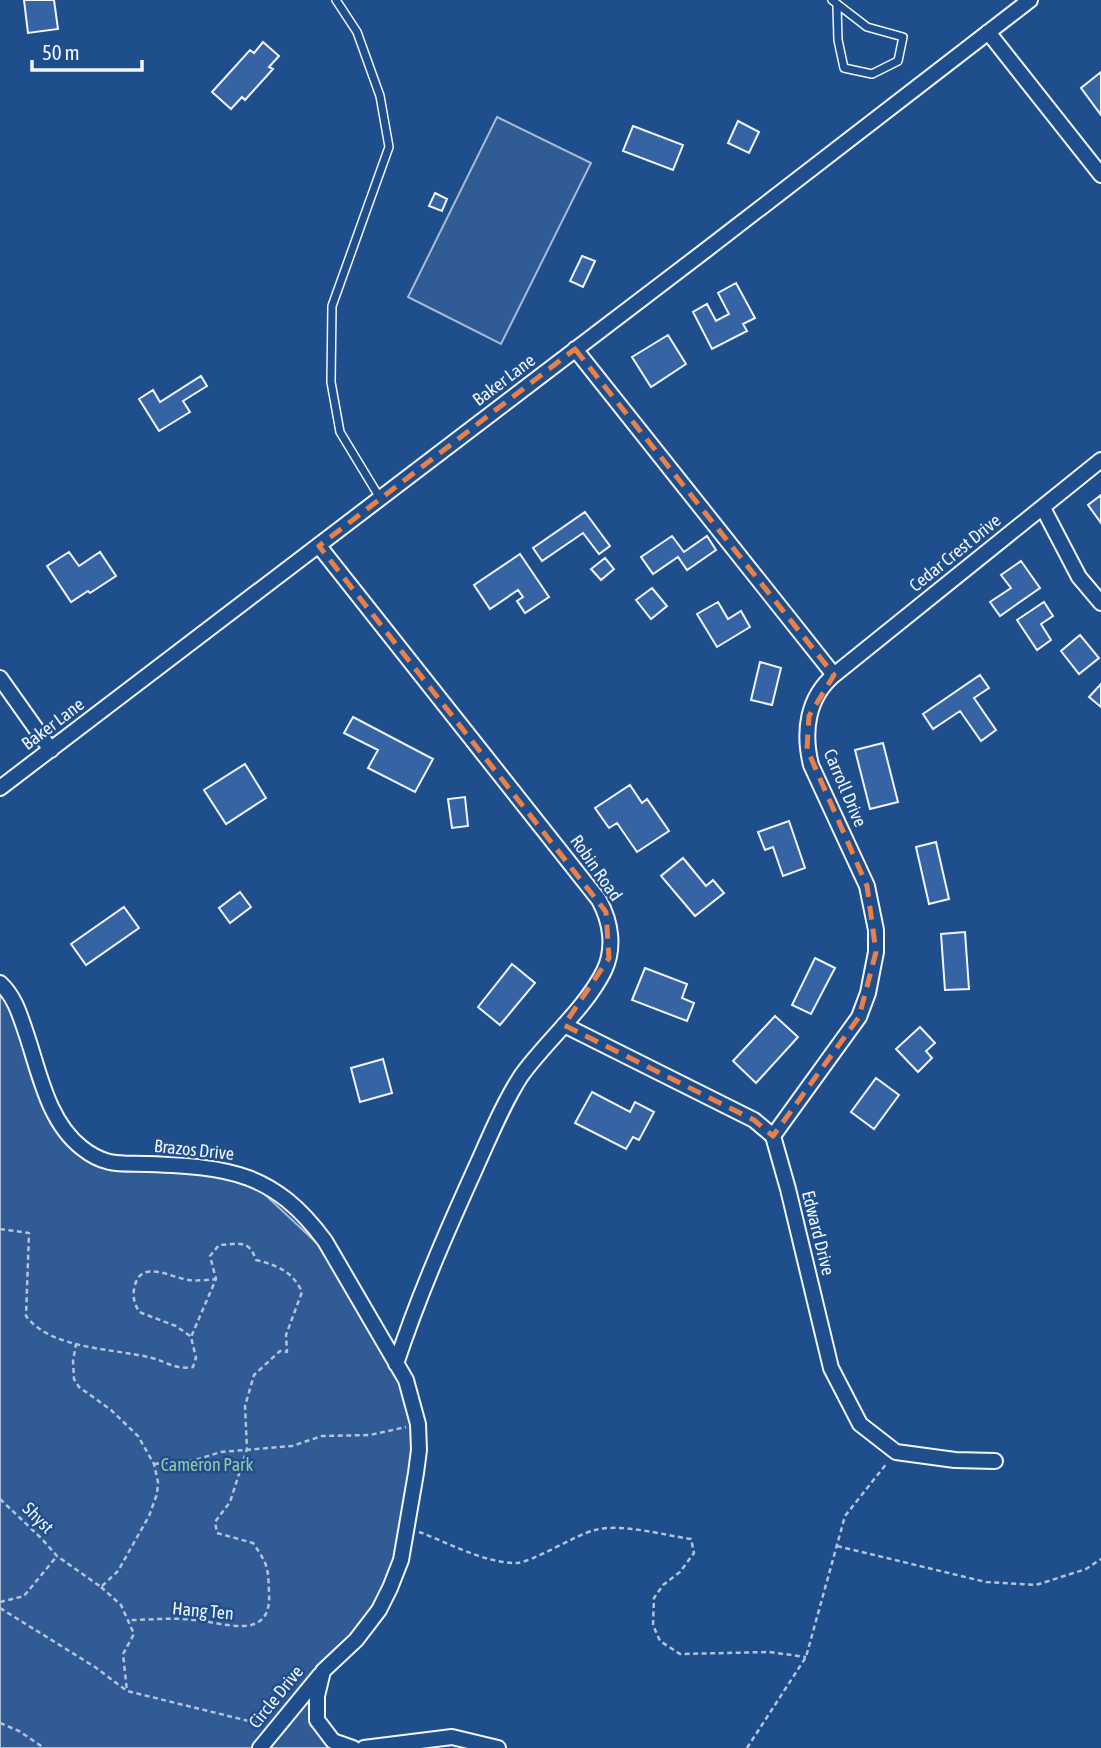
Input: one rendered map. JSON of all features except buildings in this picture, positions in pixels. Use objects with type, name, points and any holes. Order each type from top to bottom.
[{"type":"street","name":"Baker Lane","points":[[0,788],[1030,0]]},
{"type":"street","points":[[988,33],[1101,175]]},
{"type":"street","points":[[575,349],[834,675]]},
{"type":"street","name":"Cedar Crest Drive","points":[[834,675],[1101,460]]},
{"type":"street","points":[[1043,508],[1079,577],[1101,603]]},
{"type":"street","name":"Robin Road","points":[[318,546],[591,889],[606,912],[610,927],[609,958],[603,972],[564,1025],[522,1074],[508,1097],[456,1211],[396,1364]]},
{"type":"street","name":"Carroll Drive","points":[[773,1136],[859,1017],[875,963],[876,930],[867,886],[811,765],[807,749],[809,716],[816,697],[834,675]]},
{"type":"street","points":[[0,678],[51,750]]},
{"type":"street","name":"Brazos Drive","points":[[0,984],[15,1002],[54,1114],[72,1139],[93,1156],[110,1163],[131,1166],[144,1164],[216,1168],[246,1176],[283,1196],[304,1214],[325,1241],[396,1364],[413,1399],[419,1450],[406,1527]]},
{"type":"street","points":[[564,1025],[754,1120],[773,1136]]},
{"type":"street","name":"Edward Drive","points":[[773,1136],[831,1368],[860,1424],[896,1452]]},
{"type":"street","points":[[896,1452],[955,1460],[995,1461]]},
{"type":"street","name":"Circle Drive","points":[[260,1748],[323,1671],[356,1640],[379,1610],[401,1560],[406,1527]]},
{"type":"street","points":[[323,1671],[317,1696],[317,1720],[333,1741],[353,1748]]},
{"type":"street","points":[[364,1748],[452,1737],[498,1748]]},
{"type":"lane","points":[[336,0],[357,32],[375,83],[389,147],[332,306],[331,382],[340,432],[380,499]]},
{"type":"lane","points":[[834,3],[867,27],[903,37],[898,61],[872,74],[845,68],[838,40],[834,3]]},
{"type":"path","points":[[0,1230],[29,1233],[26,1316],[35,1328],[75,1344],[74,1379],[79,1387],[111,1410],[138,1436],[154,1464],[158,1494],[149,1516],[118,1572],[101,1587]]},
{"type":"path","name":"Hang Ten","points":[[75,1344],[154,1358],[182,1369],[192,1367],[196,1357],[191,1337],[216,1279],[210,1256],[219,1245],[245,1244],[252,1249],[256,1260],[276,1265],[296,1279],[302,1292],[286,1335],[287,1352],[280,1351],[254,1375],[245,1406],[247,1449],[230,1502],[215,1522],[217,1533],[253,1543],[268,1565],[270,1604],[264,1618],[250,1626],[234,1627],[194,1619],[129,1620]]},
{"type":"path","points":[[191,1337],[176,1326],[139,1312],[134,1302],[136,1281],[142,1274],[153,1271],[188,1280],[216,1279]]},
{"type":"path","points":[[154,1464],[195,1460],[221,1452],[292,1446],[322,1436],[370,1435],[418,1424]]},
{"type":"path","points":[[747,1748],[806,1657],[845,1516],[896,1452]]},
{"type":"path","name":"Shyst","points":[[0,1499],[57,1556]]},
{"type":"path","points":[[406,1527],[501,1562],[520,1563],[562,1542],[594,1530],[611,1527],[691,1539],[694,1553],[680,1572],[663,1585],[654,1598],[653,1625],[660,1641],[680,1654],[769,1652],[806,1657]]},
{"type":"path","points":[[837,1546],[986,1581],[1037,1585],[1086,1569],[1101,1559]]},
{"type":"path","points":[[0,1602],[24,1596],[57,1556],[101,1587],[121,1605],[129,1620],[134,1633],[123,1654],[127,1691]]},
{"type":"path","points":[[0,1608],[95,1667],[127,1691],[261,1725],[272,1707]]},
{"type":"path","points":[[0,1723],[19,1731],[44,1748]]},
{"type":"highlighted area","points":[[575,349],[834,675],[809,716],[807,749],[867,886],[876,952],[859,1017],[773,1136],[754,1120],[564,1025],[609,958],[606,912],[319,546]]},
{"type":"shaded area","points":[[497,117],[591,163],[501,344],[408,297]]},
{"type":"shaded area","name":"Cameron Park","points":[[0,992],[15,1002],[42,1079],[81,1148],[144,1164],[245,1176],[336,1261],[406,1380],[416,1473],[387,1594],[323,1671],[317,1720],[353,1748],[0,1748]]}]
